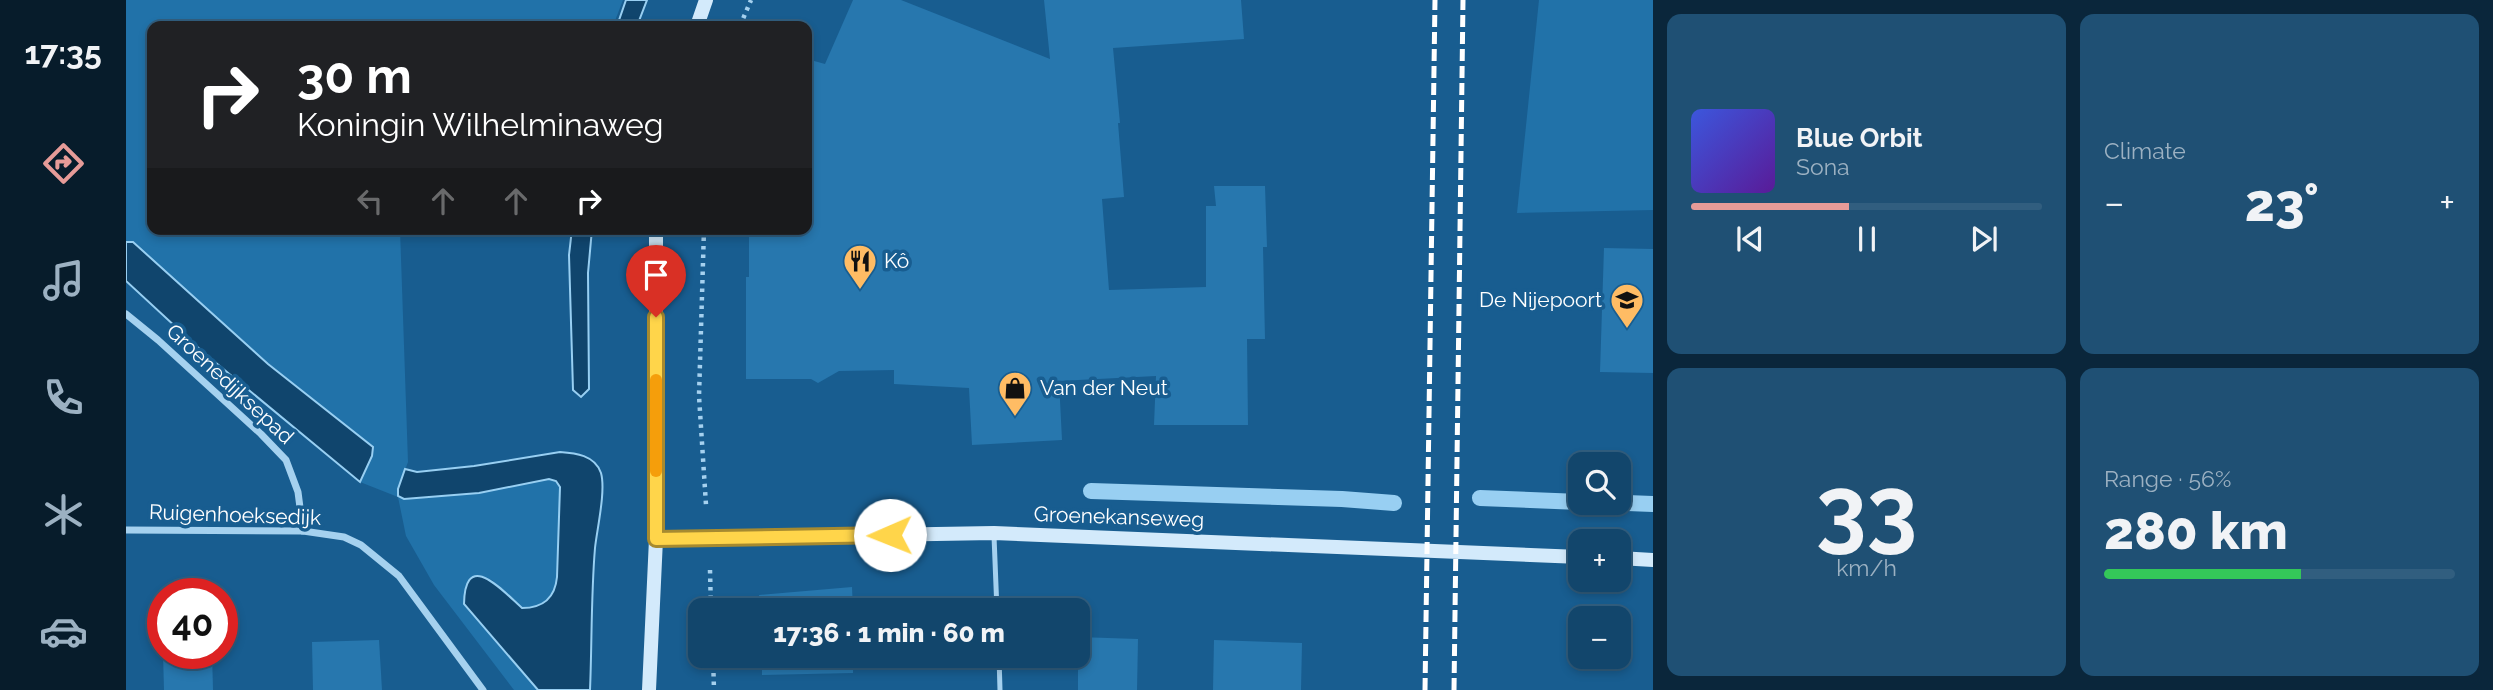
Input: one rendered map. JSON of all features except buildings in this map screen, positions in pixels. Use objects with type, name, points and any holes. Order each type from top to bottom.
[{"type":"street","points":[[699,21],[706,0]]},
{"type":"street","points":[[649,690],[656,539],[656,235]]},
{"type":"street","name":"Groenedijksepad","points":[[126,314],[158,340],[286,460],[298,492],[303,531]]},
{"type":"street","name":"Ruigenhoeksedijk","points":[[126,530],[303,531],[344,537],[361,545],[398,576],[483,690]]},
{"type":"street","name":"Groenekanseweg","points":[[656,539],[993,533],[1568,557]]},
{"type":"street","points":[[1631,559],[1653,560]]},
{"type":"lane","points":[[993,533],[996,598]]},
{"type":"lane","points":[[999,668],[1000,690]]},
{"type":"path","points":[[742,21],[751,0]]},
{"type":"path","points":[[704,235],[699,396],[709,538]]},
{"type":"path","points":[[713,668],[714,690]]},
{"type":"shaded area","points":[[126,0],[623,0],[615,21],[147,21],[147,235],[400,235],[408,462],[398,489],[404,499],[479,493],[549,479],[556,481],[560,487],[556,588],[549,597],[538,605],[522,608],[492,580],[480,576],[470,579],[464,604],[538,690],[514,690],[434,585],[406,536],[398,497],[360,482],[372,447],[268,364],[133,242],[126,242]]},
{"type":"shaded area","points":[[626,0],[647,0],[639,21],[619,21]]},
{"type":"shaded area","points":[[1539,0],[1653,0],[1653,210],[1517,213]]},
{"type":"shaded area","points":[[571,235],[591,235],[588,273],[589,389],[581,397],[573,390],[569,255]]},
{"type":"shaded area","points":[[126,242],[133,242],[268,364],[373,447],[372,456],[360,482],[204,353],[126,281]]},
{"type":"shaded area","points":[[560,452],[578,454],[589,459],[601,473],[602,500],[595,548],[590,690],[538,690],[464,604],[466,587],[471,578],[478,576],[495,584],[522,608],[542,604],[551,596],[557,577],[560,487],[556,481],[549,479],[479,493],[404,499],[398,496],[405,469],[417,472],[474,466]]},
{"type":"waterway","points":[[1091,491],[1394,503]]},
{"type":"waterway","points":[[1480,498],[1568,502]]},
{"type":"waterway","points":[[1631,503],[1653,504]]},
{"type":"railway","points":[[1425,690],[1435,0]]},
{"type":"railway","points":[[1454,690],[1463,0]]},
{"type":"slow traffic","points":[[656,380],[656,471]]},
{"type":"place","name":"Kô","points":[[860,291]]},
{"type":"place","name":"De Nijepoort","points":[[1627,330]]},
{"type":"place","name":"Van der Neut","points":[[1015,418]]},
{"type":"route","points":[[656,317],[656,539],[890,535]]}]
